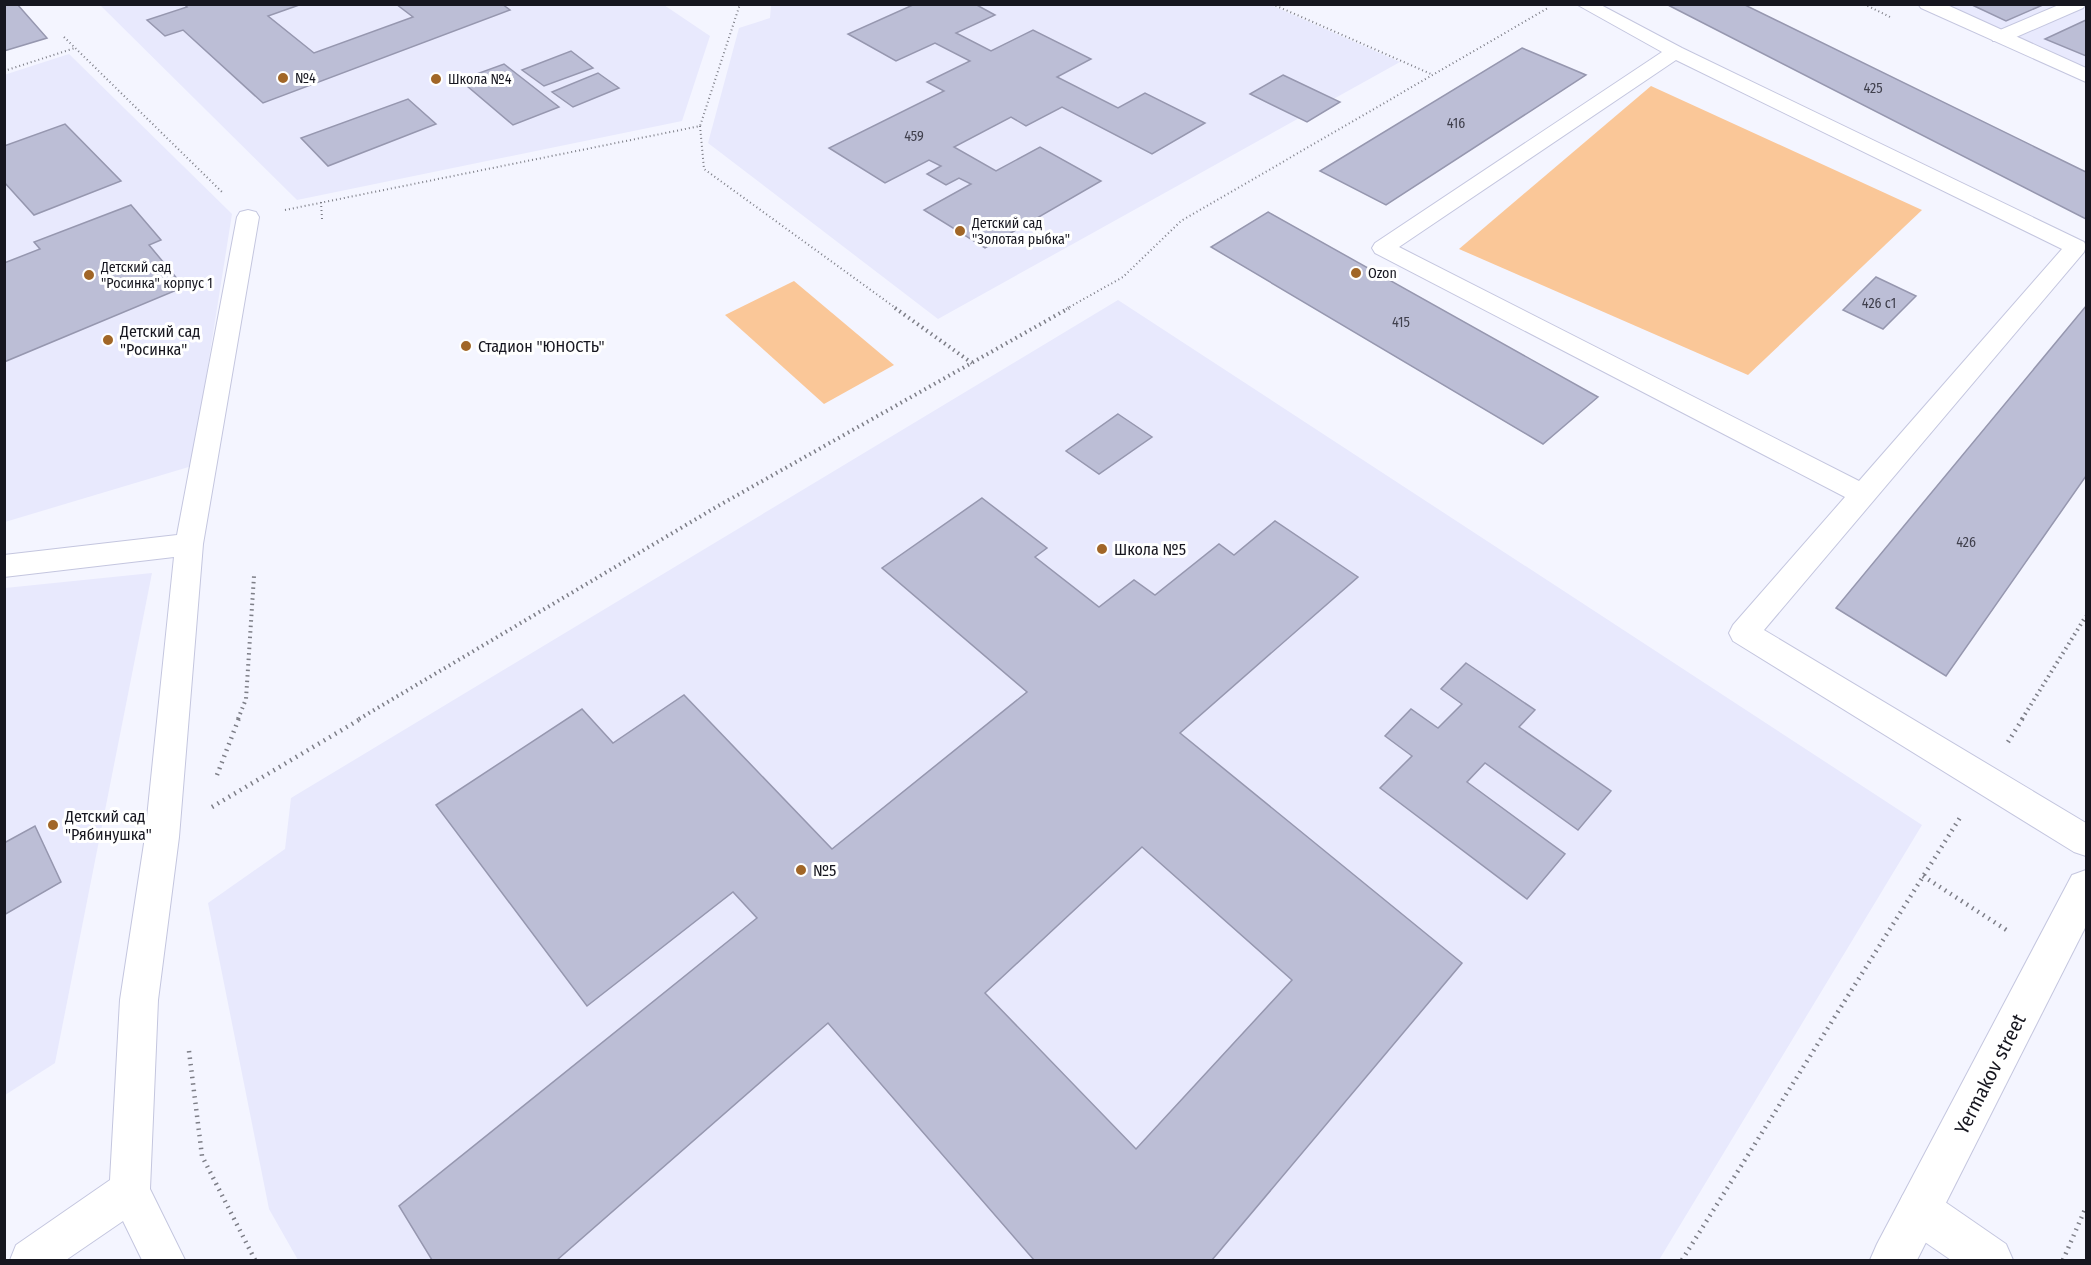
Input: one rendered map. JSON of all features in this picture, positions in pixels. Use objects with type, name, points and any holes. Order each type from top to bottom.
[{"type":"street","points":[[1928,4],[2086,76]]},
{"type":"street","name":"Yermakov street","points":[[1893,1260],[2086,888]]},
{"type":"street","points":[[1919,1211],[1990,1260]]},
{"type":"lane","points":[[1584,4],[1675,52],[2076,247],[1744,633],[2086,841]]},
{"type":"lane","points":[[2000,37],[2076,4]]},
{"type":"lane","points":[[1675,52],[1383,248],[1863,495]]},
{"type":"lane","points":[[164,1260],[130,1191],[139,1000],[162,837],[189,544],[248,217]]},
{"type":"lane","points":[[4,566],[189,544]]},
{"type":"lane","points":[[31,1260],[130,1191]]},
{"type":"path","points":[[741,4],[700,126],[704,170],[972,363]]},
{"type":"path","points":[[1272,4],[1432,74]]},
{"type":"path","points":[[162,837],[718,506],[1123,277],[1181,221],[1553,4]]},
{"type":"path","points":[[64,36],[248,217],[700,126]]},
{"type":"path","points":[[4,71],[76,48]]},
{"type":"path","points":[[321,202],[322,219]]},
{"type":"path","points":[[216,777],[246,699],[254,576]]},
{"type":"path","points":[[1682,1260],[2086,616]]},
{"type":"path","points":[[1923,876],[2049,958]]},
{"type":"path","points":[[188,1049],[202,1156],[255,1260]]},
{"type":"path","points":[[2063,1260],[2086,1207]]},
{"type":"shaded area","name":"Школа №4","points":[[100,5],[664,5],[710,36],[682,121],[297,200]]},
{"type":"shaded area","name":"Детский сад \"Золотая рыбка\"","points":[[771,5],[1271,5],[1400,62],[938,319],[708,143],[739,28],[770,18]]},
{"type":"shaded area","points":[[1945,5],[2086,5],[2086,68]]},
{"type":"shaded area","name":"Детский сад \"Росинка\"","points":[[69,54],[232,214],[192,466],[5,522],[4,75]]},
{"type":"shaded area","points":[[1651,86],[1922,210],[1748,375],[1459,249]]},
{"type":"shaded area","points":[[794,281],[894,365],[824,404],[725,315]]},
{"type":"shaded area","name":"Школа №5","points":[[1118,300],[1922,825],[1659,1260],[298,1260],[269,1209],[208,903],[285,849],[291,798]]},
{"type":"shaded area","name":"Детский сад \"Рябинушка\"","points":[[152,573],[55,1063],[5,1095],[5,588]]},
{"type":"building","points":[[4,4],[17,4],[47,38],[4,51]]},
{"type":"building","name":"№4","points":[[184,4],[302,4],[268,16],[314,53],[413,17],[396,4],[502,4],[510,10],[263,103],[183,30],[165,36],[147,20],[187,7]]},
{"type":"building","name":"Детский сад \"Золотая рыбка\"","points":[[915,4],[975,4],[995,15],[956,33],[991,51],[1033,30],[1091,59],[1057,77],[1118,108],[1145,93],[1205,123],[1152,154],[1062,107],[1026,126],[1011,117],[954,147],[996,171],[1040,147],[1101,181],[985,248],[924,210],[971,184],[959,178],[946,185],[927,174],[941,166],[929,160],[885,183],[829,148],[944,91],[927,82],[970,61],[935,43],[896,61],[848,34]]},
{"type":"building","points":[[1666,4],[1743,4],[2086,172],[2086,219]]},
{"type":"building","points":[[1970,4],[2045,4],[2006,21]]},
{"type":"building","points":[[2086,20],[2086,56],[2045,39]]},
{"type":"building","points":[[1522,48],[1586,75],[1386,205],[1320,171]]},
{"type":"building","points":[[571,51],[593,68],[544,86],[522,70]]},
{"type":"building","points":[[504,64],[559,107],[513,125],[460,80]]},
{"type":"building","points":[[598,73],[619,88],[573,107],[552,92]]},
{"type":"building","points":[[1283,75],[1340,102],[1307,122],[1250,94]]},
{"type":"building","points":[[408,99],[436,124],[328,166],[301,138]]},
{"type":"building","points":[[65,124],[121,181],[34,215],[4,182],[4,146]]},
{"type":"building","name":"Детский сад \"Росинка\" корпус 1","points":[[131,205],[161,240],[149,245],[184,287],[4,362],[4,263],[40,249],[34,242]]},
{"type":"building","points":[[1268,212],[1598,397],[1543,444],[1211,247]]},
{"type":"building","points":[[1876,277],[1916,296],[1883,329],[1843,310]]},
{"type":"building","points":[[2086,306],[2086,476],[1946,676],[1836,608]]},
{"type":"building","points":[[1118,414],[1152,437],[1099,474],[1066,451]]},
{"type":"building","name":"№5","points":[[982,498],[1047,548],[1035,557],[1099,607],[1134,580],[1155,595],[1219,544],[1234,555],[1275,521],[1358,577],[1180,733],[1462,963],[1212,1260],[1034,1260],[828,1023],[557,1260],[432,1260],[399,1206],[757,918],[733,892],[587,1006],[436,805],[582,709],[613,743],[684,695],[832,849],[1027,692],[882,568]],"holes":[[[1142,847],[1292,980],[1136,1149],[985,993]]]},
{"type":"building","points":[[1466,663],[1535,710],[1519,727],[1611,791],[1578,830],[1485,763],[1467,782],[1565,854],[1527,899],[1380,788],[1412,756],[1385,736],[1411,709],[1438,728],[1462,704],[1441,689]]},
{"type":"building","points":[[35,826],[61,882],[4,915],[4,843]]},
{"type":"place","name":"№4","points":[[283,78]]},
{"type":"place","name":"Школа №4","points":[[436,79]]},
{"type":"place","name":"Детский сад \"Золотая рыбка\"","points":[[960,231]]},
{"type":"place","name":"Ozon","points":[[1356,273]]},
{"type":"place","name":"Детский сад \"Росинка\" корпус 1","points":[[89,275]]},
{"type":"place","name":"Детский сад \"Росинка\"","points":[[108,340]]},
{"type":"place","name":"Стадион \"ЮНОСТЬ\"","points":[[466,346]]},
{"type":"place","name":"Школа №5","points":[[1102,549]]},
{"type":"place","name":"Детский сад \"Рябинушка\"","points":[[53,825]]},
{"type":"place","name":"№5","points":[[801,870]]}]
